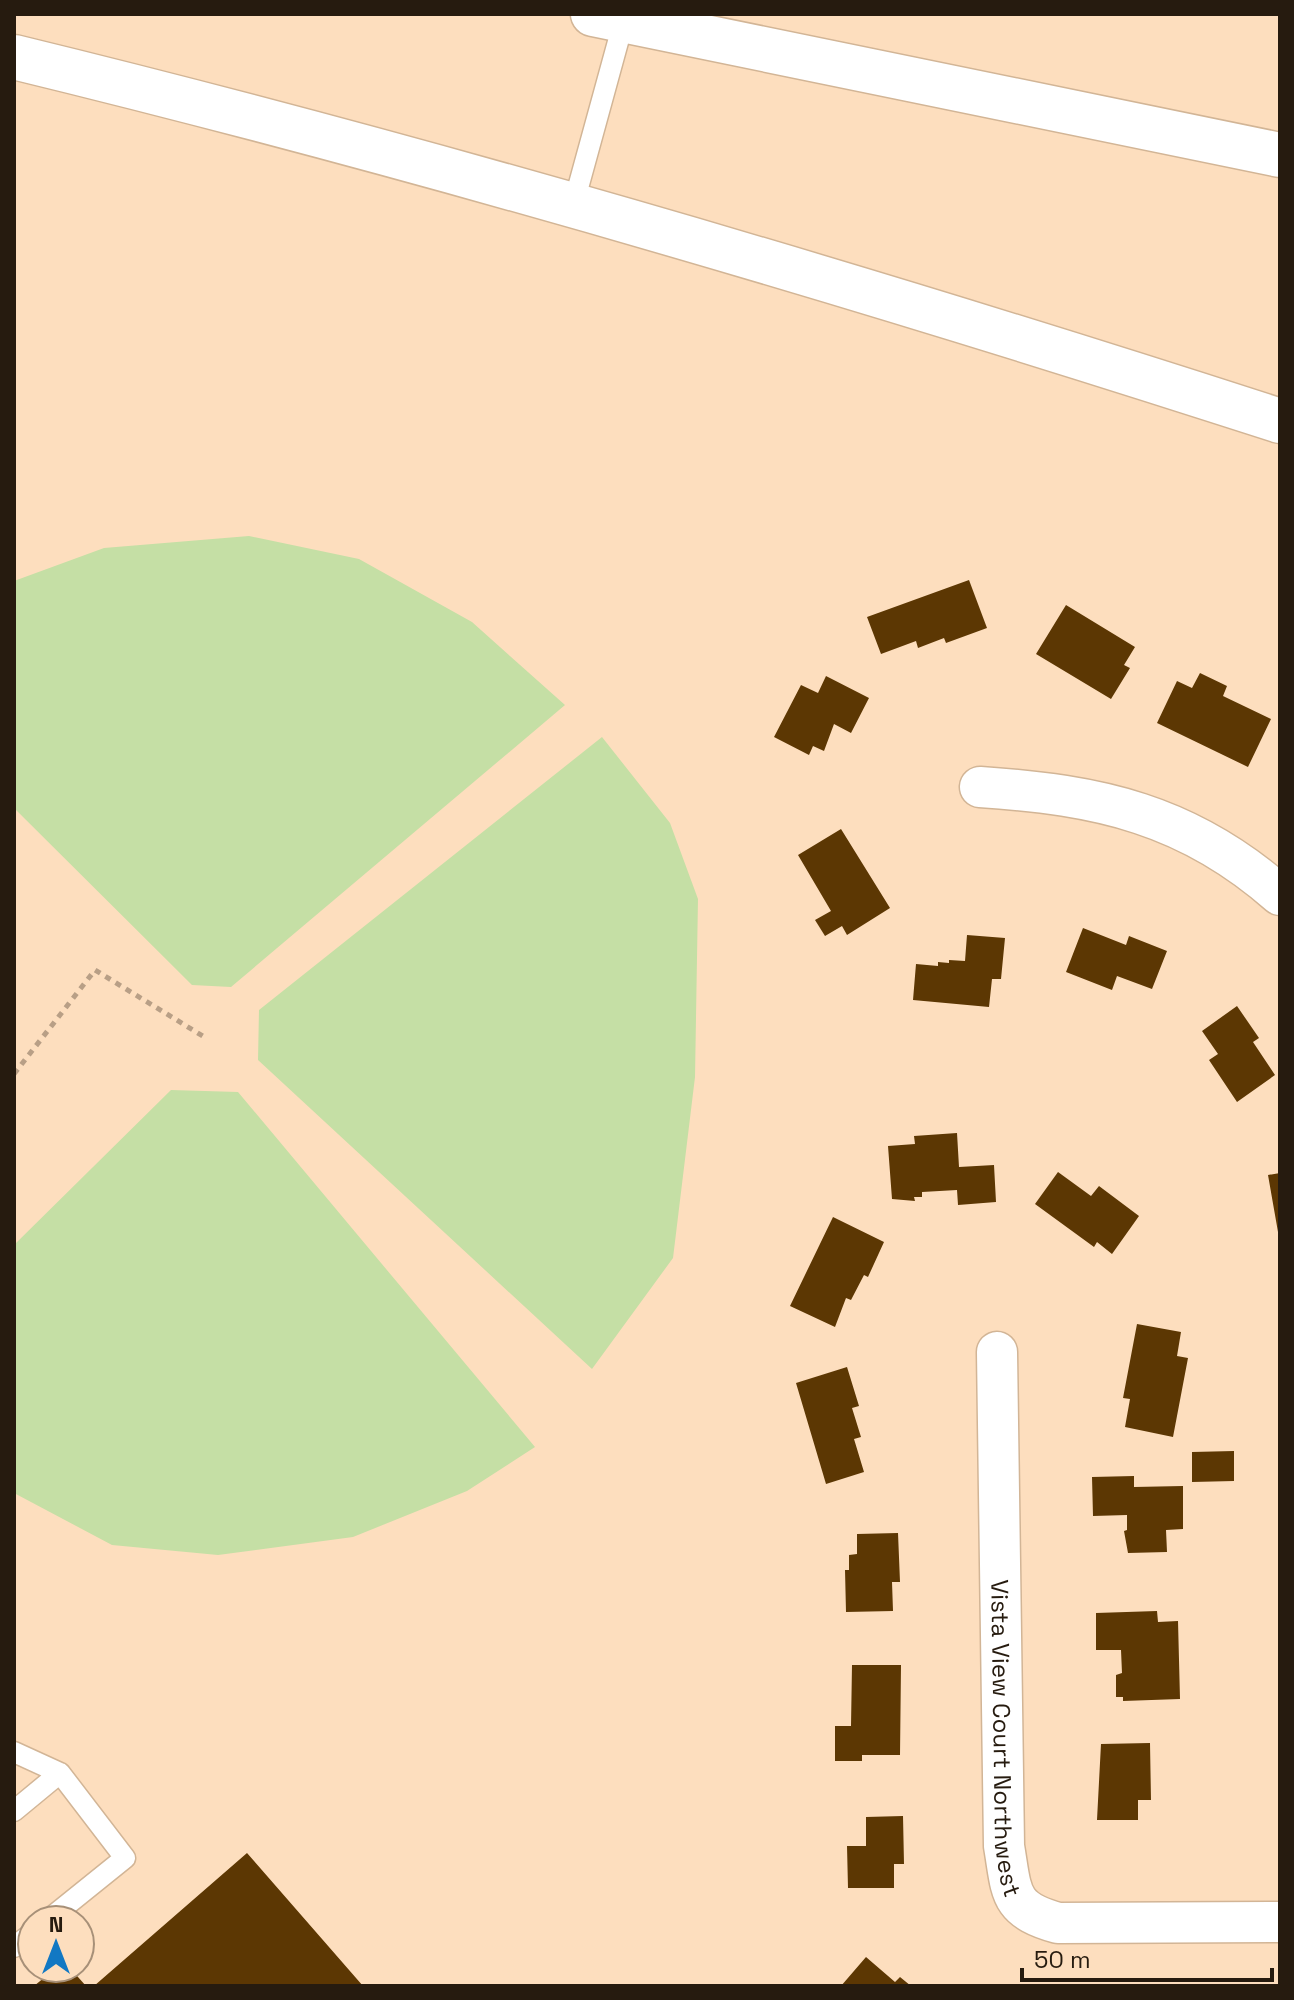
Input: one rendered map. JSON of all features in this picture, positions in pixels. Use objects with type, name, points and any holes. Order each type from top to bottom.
[{"type":"highway","points":[[608,17],[1280,155]]},
{"type":"highway","points":[[14,57],[241,113],[573,206],[1028,340],[1280,421]]},
{"type":"street","points":[[980,787],[1047,791],[1150,815],[1211,843],[1280,895]]},
{"type":"street","name":"Vista View Court Northwest","points":[[997,1352],[1004,1846],[1011,1892],[1028,1915],[1058,1923],[1280,1922]]},
{"type":"lane","points":[[573,206],[608,17]]},
{"type":"lane","points":[[14,1752],[60,1773],[125,1858],[68,1904]]},
{"type":"lane","points":[[14,1811],[60,1773]]},
{"type":"path","points":[[14,1074],[95,970],[206,1038]]},
{"type":"green space","points":[[249,536],[359,559],[472,622],[565,705],[231,987],[192,985],[14,808],[14,581],[104,548]]},
{"type":"green space","points":[[602,737],[670,823],[698,899],[695,1077],[673,1258],[592,1369],[258,1060],[259,1010]]},
{"type":"green space","points":[[171,1090],[238,1092],[535,1447],[467,1491],[353,1537],[218,1555],[112,1545],[14,1493],[14,1245]]},
{"type":"building","points":[[969,580],[987,628],[946,643],[944,638],[918,648],[916,641],[881,654],[867,617]]},
{"type":"building","points":[[1066,605],[1135,647],[1124,665],[1130,668],[1111,699],[1036,654]]},
{"type":"building","points":[[1200,673],[1227,686],[1223,696],[1271,719],[1248,767],[1157,723],[1177,681],[1192,688]]},
{"type":"building","points":[[826,676],[869,698],[851,733],[834,724],[824,751],[813,746],[809,755],[774,737],[801,685],[818,693]]},
{"type":"building","points":[[841,829],[890,908],[847,935],[842,926],[825,936],[815,920],[831,911],[798,855]]},
{"type":"building","points":[[1083,928],[1126,945],[1129,936],[1167,951],[1152,989],[1117,976],[1112,990],[1066,972]]},
{"type":"building","points":[[967,935],[1005,938],[1001,979],[992,979],[989,1007],[913,1000],[916,964],[938,966],[938,962],[965,961]]},
{"type":"building","points":[[1237,1006],[1259,1038],[1253,1042],[1275,1075],[1237,1102],[1209,1060],[1218,1054],[1202,1031]]},
{"type":"building","points":[[957,1133],[959,1167],[994,1165],[996,1202],[958,1205],[957,1190],[922,1192],[922,1197],[914,1197],[915,1201],[892,1199],[888,1146],[915,1144],[914,1136]]},
{"type":"building","points":[[1058,1172],[1091,1196],[1099,1186],[1139,1216],[1112,1254],[1097,1242],[1094,1247],[1035,1204]]},
{"type":"building","points":[[1280,1173],[1280,1231],[1278,1232],[1268,1175]]},
{"type":"building","points":[[833,1217],[884,1242],[868,1277],[864,1275],[851,1300],[846,1298],[835,1327],[790,1306]]},
{"type":"building","points":[[1137,1324],[1181,1332],[1177,1356],[1188,1358],[1173,1437],[1125,1427],[1130,1399],[1123,1398]]},
{"type":"building","points":[[847,1367],[859,1406],[852,1408],[861,1437],[854,1439],[864,1472],[826,1484],[796,1383]]},
{"type":"building","points":[[1234,1451],[1234,1481],[1192,1482],[1192,1452]]},
{"type":"building","points":[[1134,1476],[1134,1487],[1183,1486],[1183,1529],[1166,1530],[1167,1552],[1128,1553],[1124,1531],[1127,1530],[1127,1515],[1093,1516],[1092,1477]]},
{"type":"building","points":[[898,1533],[900,1582],[892,1582],[893,1611],[846,1612],[845,1570],[849,1570],[849,1555],[857,1554],[857,1534]]},
{"type":"building","points":[[1157,1611],[1158,1622],[1178,1621],[1180,1699],[1123,1701],[1123,1697],[1116,1697],[1116,1675],[1122,1673],[1121,1650],[1096,1650],[1096,1613]]},
{"type":"building","points":[[852,1665],[901,1665],[900,1755],[862,1755],[862,1761],[835,1761],[835,1726],[851,1726]]},
{"type":"building","points":[[1150,1743],[1151,1800],[1138,1800],[1138,1820],[1097,1820],[1101,1744]]},
{"type":"building","points":[[903,1816],[904,1864],[894,1864],[894,1888],[848,1888],[847,1846],[866,1846],[866,1817]]},
{"type":"building","points":[[247,1853],[363,1986],[94,1986]]},
{"type":"building","points":[[866,1957],[895,1982],[900,1977],[911,1986],[841,1986]]},
{"type":"building","points":[[84,1984],[86,1986],[34,1986]]}]
